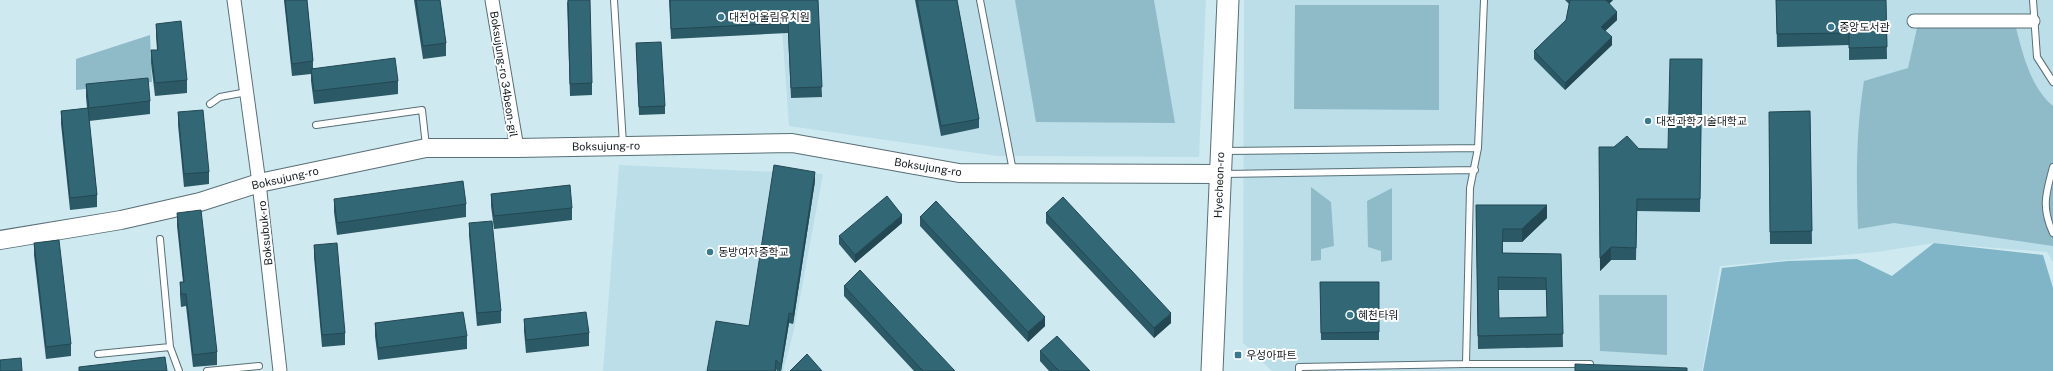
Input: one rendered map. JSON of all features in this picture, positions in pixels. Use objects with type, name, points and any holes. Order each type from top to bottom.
[{"type":"main road","name":"Hyecheon-ro","points":[[1212,371],[1220,151],[1228,0]]},
{"type":"street","name":"Boksubuk-ro","points":[[234,0],[259,183],[280,371]]},
{"type":"street","name":"Boksujung-ro 34beon-gil","points":[[492,0],[517,148]]},
{"type":"street","points":[[1914,21],[2033,21]]},
{"type":"street","name":"Boksujung-ro","points":[[0,240],[120,220],[200,202],[259,183],[426,148],[517,148],[792,143],[959,173],[1220,174]]},
{"type":"lane","points":[[614,0],[624,145]]},
{"type":"lane","points":[[980,0],[1013,173]]},
{"type":"lane","points":[[1466,364],[1470,188],[1475,170],[1478,148],[1484,0]]},
{"type":"lane","points":[[2033,0],[2033,21],[2037,57],[2053,82]]},
{"type":"lane","points":[[210,104],[220,97],[246,92]]},
{"type":"lane","points":[[316,125],[422,110],[426,148]]},
{"type":"lane","points":[[1220,151],[1478,148]]},
{"type":"lane","points":[[2053,166],[2046,194],[2046,217],[2053,233]]},
{"type":"lane","points":[[1220,174],[1475,170]]},
{"type":"lane","points":[[160,239],[170,347],[180,371]]},
{"type":"lane","points":[[98,354],[170,347]]},
{"type":"lane","points":[[1299,371],[1299,367],[1466,364],[1590,364]]},
{"type":"lane","points":[[208,371],[259,366]]},
{"type":"shaded area","points":[[780,0],[1206,0],[1199,157],[997,156],[789,126]]},
{"type":"shaded area","points":[[1015,0],[1154,0],[1175,123],[1036,122]]},
{"type":"shaded area","name":"대전과학기술대학교","points":[[1244,0],[2053,0],[2053,262],[2047,252],[1934,243],[1877,252],[1720,266],[1702,371],[1272,371],[1243,343]]},
{"type":"shaded area","points":[[1295,5],[1439,5],[1439,110],[1294,109]]},
{"type":"shaded area","points":[[1917,28],[2016,28],[2025,60],[2033,81],[2045,99],[2053,106],[2053,246],[1894,223],[1858,229],[1857,155],[1859,118],[1864,81],[1908,68]]},
{"type":"shaded area","points":[[150,35],[152,82],[76,90],[76,59]]},
{"type":"shaded area","name":"동방여자중학교","points":[[619,165],[823,174],[794,330],[783,371],[603,371]]},
{"type":"shaded area","points":[[1311,187],[1331,202],[1334,246],[1321,249],[1321,260],[1311,261]]},
{"type":"shaded area","points":[[1392,188],[1392,260],[1381,262],[1381,251],[1368,247],[1367,201]]},
{"type":"shaded area","points":[[1934,243],[2043,255],[2053,288],[2053,371],[1703,371],[1722,268],[1788,261],[1857,259],[1892,276]]},
{"type":"shaded area","points":[[1599,295],[1667,295],[1667,355],[1600,351]]},
{"type":"building","points":[[285,0],[307,0],[313,61],[292,64]]},
{"type":"building","points":[[416,0],[440,0],[446,43],[423,46]]},
{"type":"building","points":[[568,0],[590,0],[592,83],[570,84]]},
{"type":"building","points":[[670,0],[818,0],[822,87],[791,88],[788,23],[671,29]]},
{"type":"building","points":[[917,0],[957,0],[979,119],[941,126]]},
{"type":"building","points":[[1570,0],[1606,0],[1617,12],[1601,27],[1612,37],[1565,83],[1534,51],[1566,20]]},
{"type":"building","name":"중앙도서관","points":[[1776,0],[1886,0],[1887,47],[1849,48],[1849,33],[1777,34]]},
{"type":"building","points":[[181,21],[187,80],[155,83],[151,50],[158,50],[156,24]]},
{"type":"building","points":[[661,42],[665,106],[639,107],[636,43]]},
{"type":"building","points":[[395,58],[398,81],[314,91],[311,69]]},
{"type":"building","points":[[1670,59],[1702,59],[1700,199],[1637,199],[1636,248],[1611,247],[1600,258],[1599,147],[1614,147],[1627,136],[1639,149],[1668,149]]},
{"type":"building","points":[[148,78],[150,101],[89,108],[86,84]]},
{"type":"building","points":[[88,108],[97,195],[70,198],[61,111]]},
{"type":"building","points":[[203,110],[209,172],[184,174],[178,112]]},
{"type":"building","points":[[1810,111],[1812,231],[1770,232],[1769,112]]},
{"type":"building","points":[[774,165],[815,172],[793,314],[789,313],[781,365],[776,360],[775,371],[707,371],[716,321],[749,326]]},
{"type":"building","points":[[463,181],[466,204],[337,223],[334,199]]},
{"type":"building","points":[[570,185],[572,208],[494,216],[491,194]]},
{"type":"building","points":[[887,196],[902,215],[855,255],[839,236]]},
{"type":"building","points":[[1063,197],[1171,313],[1154,328],[1046,213]]},
{"type":"building","points":[[936,201],[1045,317],[1028,332],[920,217]]},
{"type":"building","points":[[1476,205],[1547,205],[1522,229],[1503,229],[1502,253],[1561,254],[1563,334],[1478,336]],"holes":[[[1498,277],[1546,278],[1547,317],[1499,318]]]},
{"type":"building","points":[[201,210],[217,352],[193,355],[186,294],[181,294],[180,282],[184,282],[177,213]]},
{"type":"building","points":[[492,221],[501,311],[477,313],[469,223]]},
{"type":"building","points":[[59,240],[71,344],[46,347],[34,243]]},
{"type":"building","points":[[337,243],[345,333],[322,335],[314,245]]},
{"type":"building","points":[[860,270],[955,371],[923,371],[844,286]]},
{"type":"building","name":"혜천타워","points":[[1320,282],[1379,282],[1379,332],[1321,333]]},
{"type":"building","points":[[463,312],[467,336],[378,348],[375,323]]},
{"type":"building","points":[[586,312],[589,333],[526,340],[524,319]]},
{"type":"building","points":[[1057,336],[1090,371],[1059,371],[1040,351]]},
{"type":"building","points":[[807,354],[822,371],[790,371]]},
{"type":"building","points":[[165,357],[167,371],[79,371],[79,367]]},
{"type":"building","points":[[21,358],[22,371],[0,371],[0,360]]},
{"type":"building","points":[[1575,364],[1687,368],[1687,371],[1575,371]]},
{"type":"place","name":"대전어울림유치원","points":[[721,17]]},
{"type":"place","name":"중앙도서관","points":[[1831,27]]},
{"type":"place","name":"대전과학기술대학교","points":[[1648,121]]},
{"type":"place","name":"동방여자중학교","points":[[710,252]]},
{"type":"place","name":"혜천타워","points":[[1350,315]]},
{"type":"place","name":"우성아파트","points":[[1238,355]]}]
